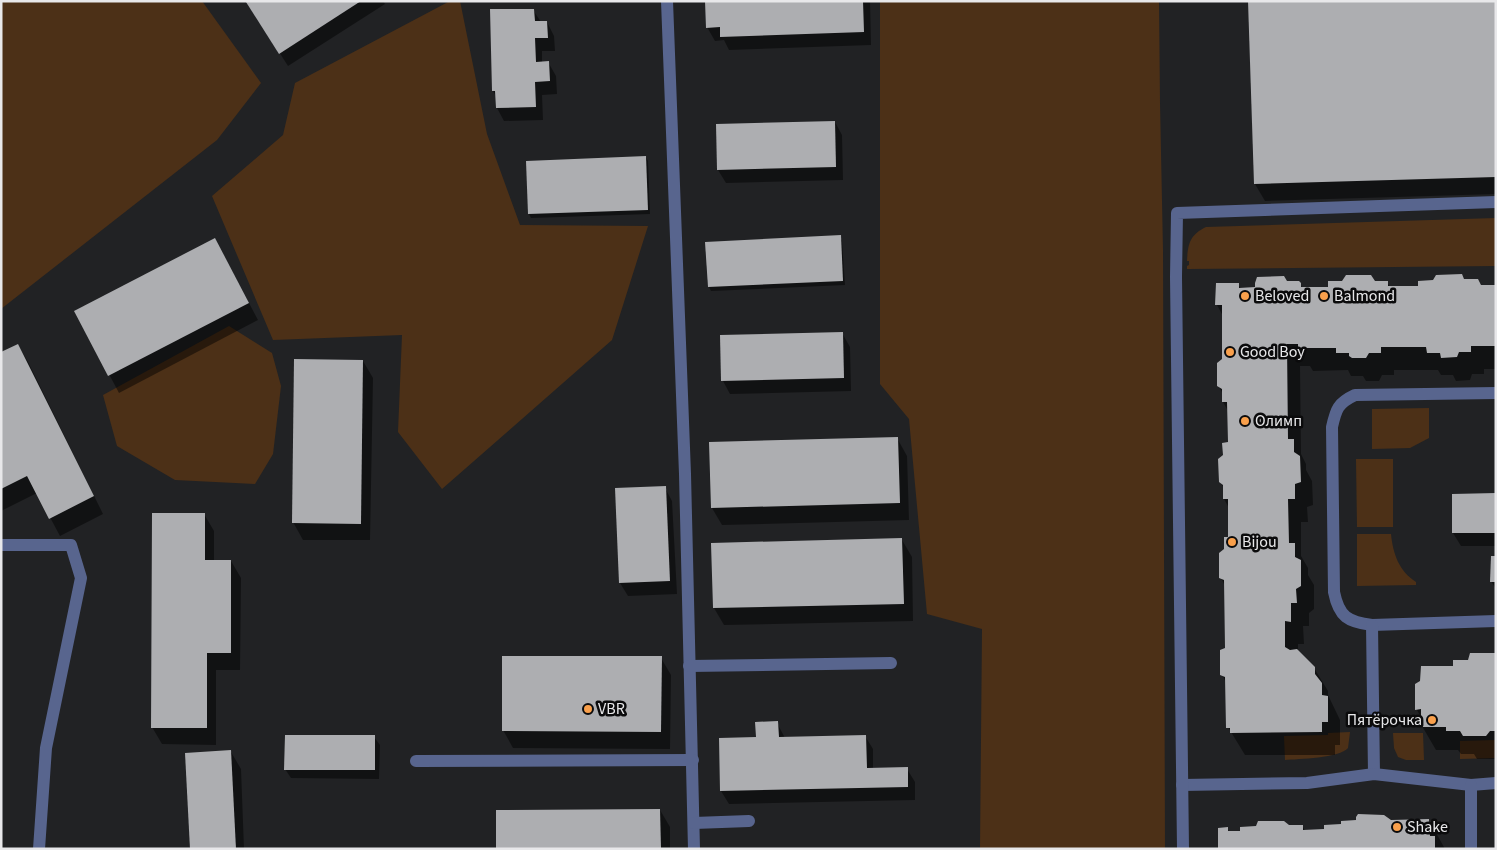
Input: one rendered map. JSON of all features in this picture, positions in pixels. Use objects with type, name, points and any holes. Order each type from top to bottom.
[{"type":"lane","points":[[668,1],[685,474],[694,849]]},
{"type":"lane","points":[[1183,849],[1176,277],[1177,213],[1496,202]]},
{"type":"lane","points":[[1496,393],[1355,395],[1344,401],[1336,412],[1332,426],[1334,592],[1337,605],[1344,616],[1356,623],[1372,625],[1496,621]]},
{"type":"lane","points":[[1,545],[71,545],[81,578],[46,748],[39,849]]},
{"type":"lane","points":[[1372,625],[1374,774]]},
{"type":"lane","points":[[690,666],[891,663]]},
{"type":"lane","points":[[416,761],[693,760]]},
{"type":"lane","points":[[1182,785],[1307,782],[1374,774],[1471,785],[1496,783]]},
{"type":"lane","points":[[1471,785],[1471,849]]},
{"type":"lane","points":[[694,823],[749,821]]},
{"type":"shaded area","points":[[1,1],[202,1],[261,83],[217,140],[1,309]]},
{"type":"shaded area","points":[[450,1],[460,1],[487,134],[520,225],[648,226],[612,340],[442,489],[398,432],[402,335],[273,340],[212,196],[283,135],[295,83]]},
{"type":"shaded area","points":[[880,1],[1159,1],[1163,250],[1165,849],[980,849],[982,629],[927,614],[909,419],[880,384]]},
{"type":"shaded area","points":[[1496,218],[1496,266],[1187,269],[1189,265],[1189,261],[1187,261],[1188,249],[1191,240],[1196,233],[1206,227]]},
{"type":"shaded area","points":[[229,326],[272,353],[281,386],[273,454],[255,484],[175,480],[117,446],[103,395]]},
{"type":"shaded area","points":[[1429,408],[1429,438],[1410,448],[1372,449],[1372,409]]},
{"type":"shaded area","points":[[1356,459],[1393,459],[1393,527],[1357,527]]},
{"type":"shaded area","points":[[1357,534],[1391,534],[1393,548],[1398,561],[1405,573],[1416,582],[1416,585],[1357,586]]},
{"type":"shaded area","points":[[1350,732],[1348,748],[1344,751],[1318,757],[1285,760],[1284,736],[1328,735],[1328,733]]},
{"type":"shaded area","points":[[1393,733],[1423,733],[1424,760],[1406,760],[1398,757],[1394,748]]},
{"type":"shaded area","points":[[1496,740],[1496,758],[1460,759],[1460,741]]},
{"type":"building","points":[[361,1],[279,54],[246,2]]},
{"type":"building","points":[[705,1],[863,1],[864,32],[720,37],[720,27],[706,28]]},
{"type":"building","points":[[1248,1],[1496,1],[1496,177],[1254,184]]},
{"type":"building","points":[[490,9],[534,9],[535,21],[547,21],[548,38],[535,38],[536,62],[549,61],[550,81],[535,82],[536,107],[496,108],[495,91],[492,91]]},
{"type":"building","points":[[835,121],[836,167],[717,170],[716,124]]},
{"type":"building","points":[[646,156],[648,210],[528,214],[526,161]]},
{"type":"building","points":[[841,235],[843,281],[708,287],[705,242]]},
{"type":"building","points":[[215,238],[249,303],[108,376],[74,311]]},
{"type":"building","points":[[1462,274],[1464,279],[1478,279],[1481,285],[1496,285],[1496,346],[1471,346],[1471,352],[1459,352],[1457,357],[1441,358],[1440,353],[1427,353],[1426,347],[1381,347],[1381,353],[1369,353],[1366,358],[1352,358],[1349,356],[1349,353],[1336,353],[1336,348],[1298,348],[1298,344],[1287,344],[1288,439],[1294,439],[1294,452],[1300,456],[1301,482],[1295,484],[1295,499],[1288,499],[1289,543],[1295,543],[1295,557],[1301,560],[1301,586],[1296,589],[1297,603],[1291,603],[1291,622],[1285,621],[1285,647],[1290,650],[1297,649],[1315,667],[1315,674],[1322,683],[1322,695],[1328,696],[1328,722],[1322,722],[1322,732],[1230,733],[1230,728],[1226,728],[1225,677],[1220,675],[1220,650],[1225,648],[1224,580],[1219,578],[1219,553],[1224,549],[1224,537],[1228,537],[1228,499],[1223,499],[1223,485],[1219,482],[1218,459],[1223,455],[1222,443],[1228,442],[1227,402],[1222,402],[1222,389],[1217,386],[1217,363],[1222,359],[1222,305],[1215,305],[1216,283],[1239,283],[1239,288],[1255,287],[1257,277],[1284,276],[1287,281],[1299,281],[1301,287],[1328,287],[1328,281],[1342,281],[1346,275],[1371,275],[1375,281],[1388,281],[1388,286],[1418,286],[1418,281],[1433,280],[1436,275]]},
{"type":"building","points":[[843,332],[844,378],[721,381],[720,335]]},
{"type":"building","points":[[18,344],[94,496],[49,519],[27,476],[1,489],[1,352]]},
{"type":"building","points":[[294,359],[363,360],[361,524],[292,523]]},
{"type":"building","points":[[898,437],[900,503],[711,508],[709,442]]},
{"type":"building","points":[[666,486],[670,581],[619,583],[615,488]]},
{"type":"building","points":[[1496,493],[1496,533],[1452,533],[1452,494]]},
{"type":"building","points":[[152,513],[205,513],[205,560],[231,560],[231,653],[207,653],[207,728],[151,728]]},
{"type":"building","points":[[902,538],[904,604],[713,608],[711,543]]},
{"type":"building","points":[[1491,556],[1496,556],[1496,582],[1490,582]]},
{"type":"building","points":[[1470,653],[1496,653],[1496,731],[1490,731],[1486,736],[1463,736],[1460,731],[1446,731],[1446,727],[1421,727],[1421,709],[1415,710],[1415,684],[1420,681],[1421,666],[1453,666],[1453,660],[1468,660]]},
{"type":"building","points":[[502,656],[662,656],[661,732],[502,731]]},
{"type":"building","points":[[778,721],[779,737],[866,735],[867,768],[908,767],[908,787],[720,791],[719,738],[756,737],[755,722]]},
{"type":"building","points":[[285,735],[375,735],[375,770],[284,770]]},
{"type":"building","points":[[231,750],[236,849],[190,849],[185,753]]},
{"type":"building","points":[[660,809],[661,849],[496,849],[496,810]]},
{"type":"building","points":[[1358,814],[1384,815],[1391,820],[1429,819],[1430,836],[1435,836],[1435,849],[1218,848],[1218,828],[1228,827],[1228,831],[1240,831],[1240,827],[1256,826],[1258,821],[1284,821],[1289,825],[1303,825],[1303,830],[1324,829],[1324,825],[1341,824],[1341,821],[1356,820]]},
{"type":"place","name":"Beloved","points":[[1245,296]]},
{"type":"place","name":"Balmond","points":[[1324,296]]},
{"type":"place","name":"Good Boy","points":[[1230,352]]},
{"type":"place","name":"Олимп","points":[[1245,421]]},
{"type":"place","name":"Bijou","points":[[1232,542]]},
{"type":"place","name":"VBR","points":[[588,709]]},
{"type":"place","name":"Пятёрочка","points":[[1432,720]]},
{"type":"place","name":"Shake","points":[[1397,827]]}]
